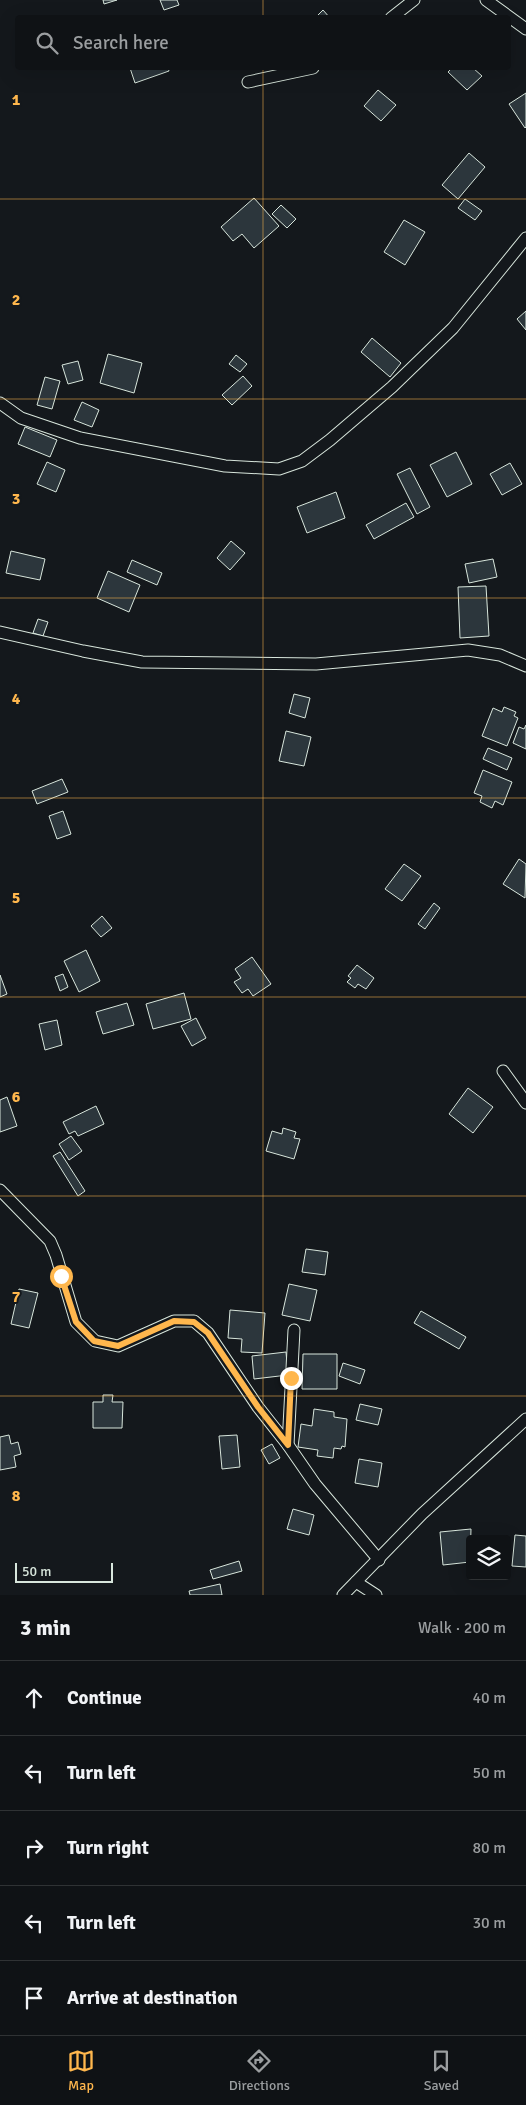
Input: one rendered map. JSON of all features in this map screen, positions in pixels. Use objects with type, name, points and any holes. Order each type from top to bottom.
[{"type":"street","points":[[395,15],[414,0]]},
{"type":"street","points":[[486,0],[507,15]]},
{"type":"street","points":[[511,18],[526,29]]},
{"type":"street","points":[[248,82],[303,70]]},
{"type":"street","points":[[0,404],[21,418],[80,438],[225,466],[278,469],[302,461],[330,440],[392,387],[453,328],[526,238]]},
{"type":"street","points":[[0,632],[142,662],[316,664],[468,650],[500,655],[526,666]]},
{"type":"street","points":[[502,1071],[526,1104]]},
{"type":"street","points":[[0,1190],[50,1241],[76,1322],[94,1341],[118,1346],[174,1321],[194,1322],[208,1333],[258,1407],[288,1445],[314,1484],[378,1560]]},
{"type":"street","points":[[288,1445],[294,1330]]},
{"type":"street","points":[[343,1595],[422,1514],[526,1419]]},
{"type":"street","points":[[356,1582],[376,1595]]},
{"type":"building","points":[[103,0],[117,0],[104,4]]},
{"type":"building","points":[[160,0],[177,0],[179,5],[164,10]]},
{"type":"building","points":[[323,10],[327,15],[318,15]]},
{"type":"building","points":[[131,70],[169,70],[169,71],[135,83]]},
{"type":"building","points":[[450,70],[475,70],[482,76],[467,90],[448,72]]},
{"type":"building","points":[[378,90],[396,105],[381,121],[364,106]]},
{"type":"building","points":[[526,93],[526,127],[525,128],[509,104]]},
{"type":"building","points":[[469,153],[485,167],[458,199],[442,185]]},
{"type":"building","points":[[254,198],[279,226],[254,248],[242,234],[233,241],[221,227]]},
{"type":"building","points":[[465,199],[482,211],[475,220],[458,208]]},
{"type":"building","points":[[281,205],[296,219],[287,228],[272,214]]},
{"type":"building","points":[[404,220],[425,232],[405,265],[384,252]]},
{"type":"building","points":[[526,311],[526,330],[517,319]]},
{"type":"building","points":[[372,338],[401,363],[390,377],[361,352]]},
{"type":"building","points":[[108,354],[142,363],[134,393],[100,383]]},
{"type":"building","points":[[236,355],[247,364],[240,372],[229,364]]},
{"type":"building","points":[[78,361],[83,380],[68,384],[62,365]]},
{"type":"building","points":[[243,376],[252,386],[232,405],[222,395]]},
{"type":"building","points":[[45,377],[60,381],[52,409],[37,405]]},
{"type":"building","points":[[82,402],[99,410],[92,427],[74,420]]},
{"type":"building","points":[[25,427],[57,440],[50,457],[18,444]]},
{"type":"building","points":[[456,452],[472,484],[447,497],[430,465]]},
{"type":"building","points":[[47,462],[65,470],[56,492],[37,484]]},
{"type":"building","points":[[510,463],[522,484],[502,495],[490,474]]},
{"type":"building","points":[[410,468],[430,507],[417,514],[397,474]]},
{"type":"building","points":[[336,492],[345,518],[307,533],[297,507]]},
{"type":"building","points":[[406,503],[414,517],[374,539],[366,525]]},
{"type":"building","points":[[231,541],[245,553],[230,570],[217,558]]},
{"type":"building","points":[[11,551],[45,559],[40,580],[6,573]]},
{"type":"building","points":[[493,559],[497,577],[469,583],[465,564]]},
{"type":"building","points":[[132,560],[162,573],[157,585],[127,572]]},
{"type":"building","points":[[108,571],[140,585],[129,612],[97,598]]},
{"type":"building","points":[[486,586],[489,636],[460,638],[458,587]]},
{"type":"building","points":[[38,619],[48,622],[43,636],[33,633]]},
{"type":"building","points":[[294,694],[310,698],[305,718],[289,713]]},
{"type":"building","points":[[504,707],[516,712],[514,716],[518,718],[507,746],[482,736],[493,708],[502,712]]},
{"type":"building","points":[[526,725],[526,749],[513,743],[519,727],[524,729]]},
{"type":"building","points":[[286,731],[311,737],[304,766],[279,761]]},
{"type":"building","points":[[488,748],[512,758],[507,770],[483,759]]},
{"type":"building","points":[[483,770],[512,782],[503,805],[495,801],[492,808],[480,802],[482,796],[474,793]]},
{"type":"building","points":[[62,779],[68,792],[37,804],[32,791]]},
{"type":"building","points":[[63,811],[71,834],[57,839],[49,816]]},
{"type":"building","points":[[519,859],[526,864],[525,898],[503,884]]},
{"type":"building","points":[[404,864],[421,876],[402,901],[385,889]]},
{"type":"building","points":[[434,903],[440,908],[425,929],[418,924]]},
{"type":"building","points":[[102,916],[112,928],[101,937],[91,926]]},
{"type":"building","points":[[86,950],[100,981],[79,992],[64,961]]},
{"type":"building","points":[[252,957],[271,984],[253,996],[248,989],[242,993],[234,982],[241,978],[235,969]]},
{"type":"building","points":[[357,965],[374,978],[366,989],[358,984],[355,988],[347,982],[351,978],[348,976]]},
{"type":"building","points":[[63,974],[68,987],[60,991],[55,977]]},
{"type":"building","points":[[0,975],[7,994],[0,997]]},
{"type":"building","points":[[184,993],[191,1019],[153,1029],[146,1004]]},
{"type":"building","points":[[127,1003],[134,1025],[103,1034],[96,1012]]},
{"type":"building","points":[[196,1018],[206,1038],[192,1046],[181,1026]]},
{"type":"building","points":[[57,1020],[62,1045],[45,1050],[39,1024]]},
{"type":"building","points":[[468,1088],[493,1107],[473,1133],[449,1114]]},
{"type":"building","points":[[7,1097],[17,1126],[0,1132],[0,1100]]},
{"type":"building","points":[[96,1106],[104,1124],[78,1136],[75,1131],[69,1134],[63,1122]]},
{"type":"building","points":[[283,1128],[296,1132],[294,1138],[300,1139],[294,1159],[266,1151],[272,1131],[282,1134]]},
{"type":"building","points":[[71,1136],[82,1151],[69,1160],[59,1144]]},
{"type":"building","points":[[60,1152],[85,1191],[78,1196],[53,1156]]},
{"type":"building","points":[[306,1249],[328,1252],[325,1275],[302,1272]]},
{"type":"building","points":[[289,1284],[317,1290],[310,1321],[282,1315]]},
{"type":"building","points":[[19,1289],[38,1293],[29,1328],[11,1324]]},
{"type":"building","points":[[230,1310],[265,1313],[262,1353],[241,1352],[242,1339],[228,1338]]},
{"type":"building","points":[[421,1311],[466,1337],[459,1349],[414,1323]]},
{"type":"building","points":[[286,1352],[288,1375],[254,1379],[252,1356]]},
{"type":"building","points":[[303,1354],[337,1354],[337,1389],[302,1389]]},
{"type":"building","points":[[343,1363],[365,1370],[360,1384],[339,1376]]},
{"type":"building","points":[[103,1395],[113,1395],[112,1402],[123,1402],[122,1428],[93,1428],[93,1402],[103,1402]]},
{"type":"building","points":[[360,1404],[382,1409],[378,1425],[356,1420]]},
{"type":"building","points":[[314,1409],[334,1412],[334,1417],[347,1419],[345,1447],[342,1446],[341,1449],[334,1448],[333,1458],[317,1456],[318,1450],[298,1447],[301,1424],[312,1426]]},
{"type":"building","points":[[9,1435],[11,1444],[18,1442],[21,1454],[14,1456],[16,1467],[0,1470],[0,1437]]},
{"type":"building","points":[[237,1435],[240,1467],[222,1469],[219,1436]]},
{"type":"building","points":[[272,1444],[280,1458],[269,1464],[261,1450]]},
{"type":"building","points":[[359,1459],[382,1463],[378,1487],[355,1483]]},
{"type":"building","points":[[293,1509],[314,1515],[309,1535],[287,1529]]},
{"type":"building","points":[[471,1529],[471,1535],[466,1535],[466,1562],[443,1565],[440,1532]]},
{"type":"building","points":[[515,1535],[526,1536],[526,1567],[512,1566]]},
{"type":"building","points":[[239,1561],[242,1571],[213,1579],[210,1570]]},
{"type":"building","points":[[220,1584],[222,1595],[190,1595],[189,1591]]},
{"type":"route","points":[[61,1276],[76,1322],[94,1341],[118,1346],[174,1321],[194,1322],[208,1333],[258,1407],[288,1445],[291,1378]]}]
